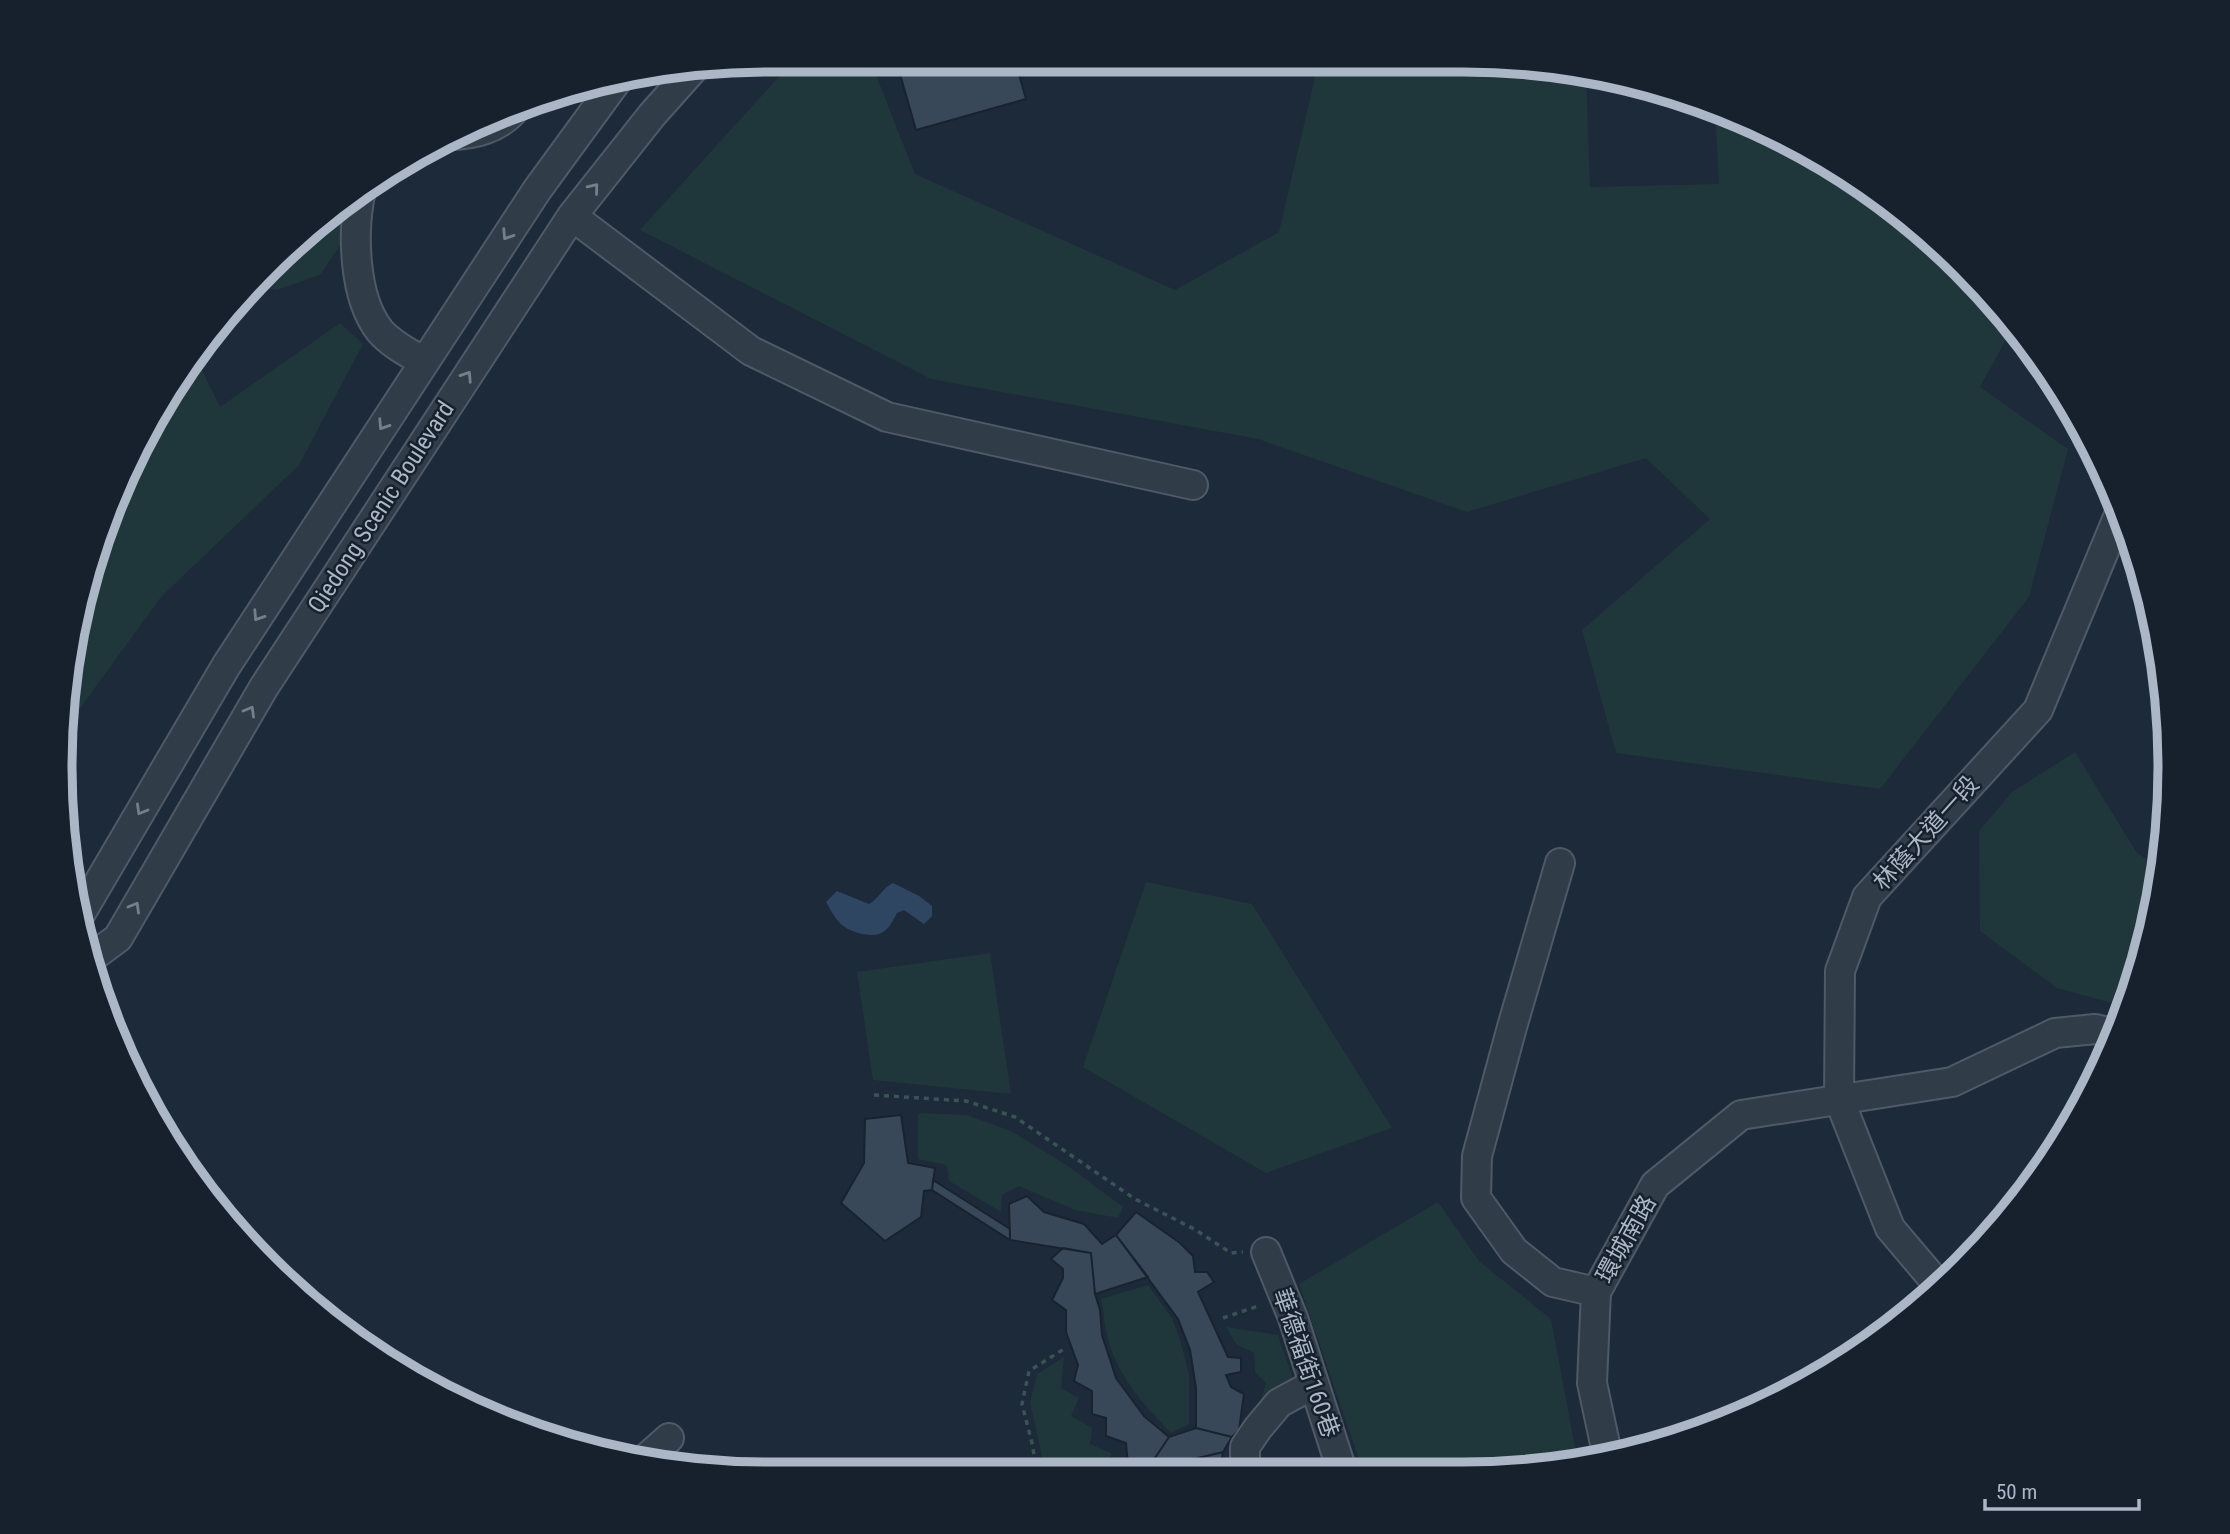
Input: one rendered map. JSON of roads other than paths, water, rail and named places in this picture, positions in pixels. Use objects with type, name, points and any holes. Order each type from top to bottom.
[{"type":"street","name":"Qiedong Scenic Boulevard","points":[[97,953],[118,938],[264,687],[572,216],[652,115],[686,77]]},
{"type":"street","name":"Qiedong Scenic Boulevard","points":[[86,905],[226,666],[537,190],[610,90]]},
{"type":"street","points":[[358,205],[356,247],[360,281],[370,313],[381,332],[397,346],[424,362]]},
{"type":"street","points":[[572,216],[751,351],[887,417],[1193,485]]},
{"type":"street","name":"林蔭大道一段","points":[[1933,1279],[1890,1228],[1839,1098],[1840,971],[1867,897],[2038,710],[2114,526]]},
{"type":"street","points":[[1560,863],[1477,1156],[1476,1198],[1514,1251],[1553,1282],[1596,1292]]},
{"type":"street","name":"環城南路","points":[[1606,1447],[1592,1384],[1596,1292],[1655,1185],[1741,1115],[1952,1082],[2055,1032],[2095,1029],[2106,1031]]},
{"type":"street","name":"華德福街160巷","points":[[1266,1252],[1284,1297],[1339,1462]]},
{"type":"street","points":[[1245,1462],[1245,1447],[1279,1403],[1314,1384]]},
{"type":"street","points":[[653,1452],[669,1438]]},
{"type":"water","points":[[893,883],[932,906],[932,916],[924,924],[904,910],[897,913],[882,933],[859,933],[842,925],[826,902],[837,891],[869,904]]}]
